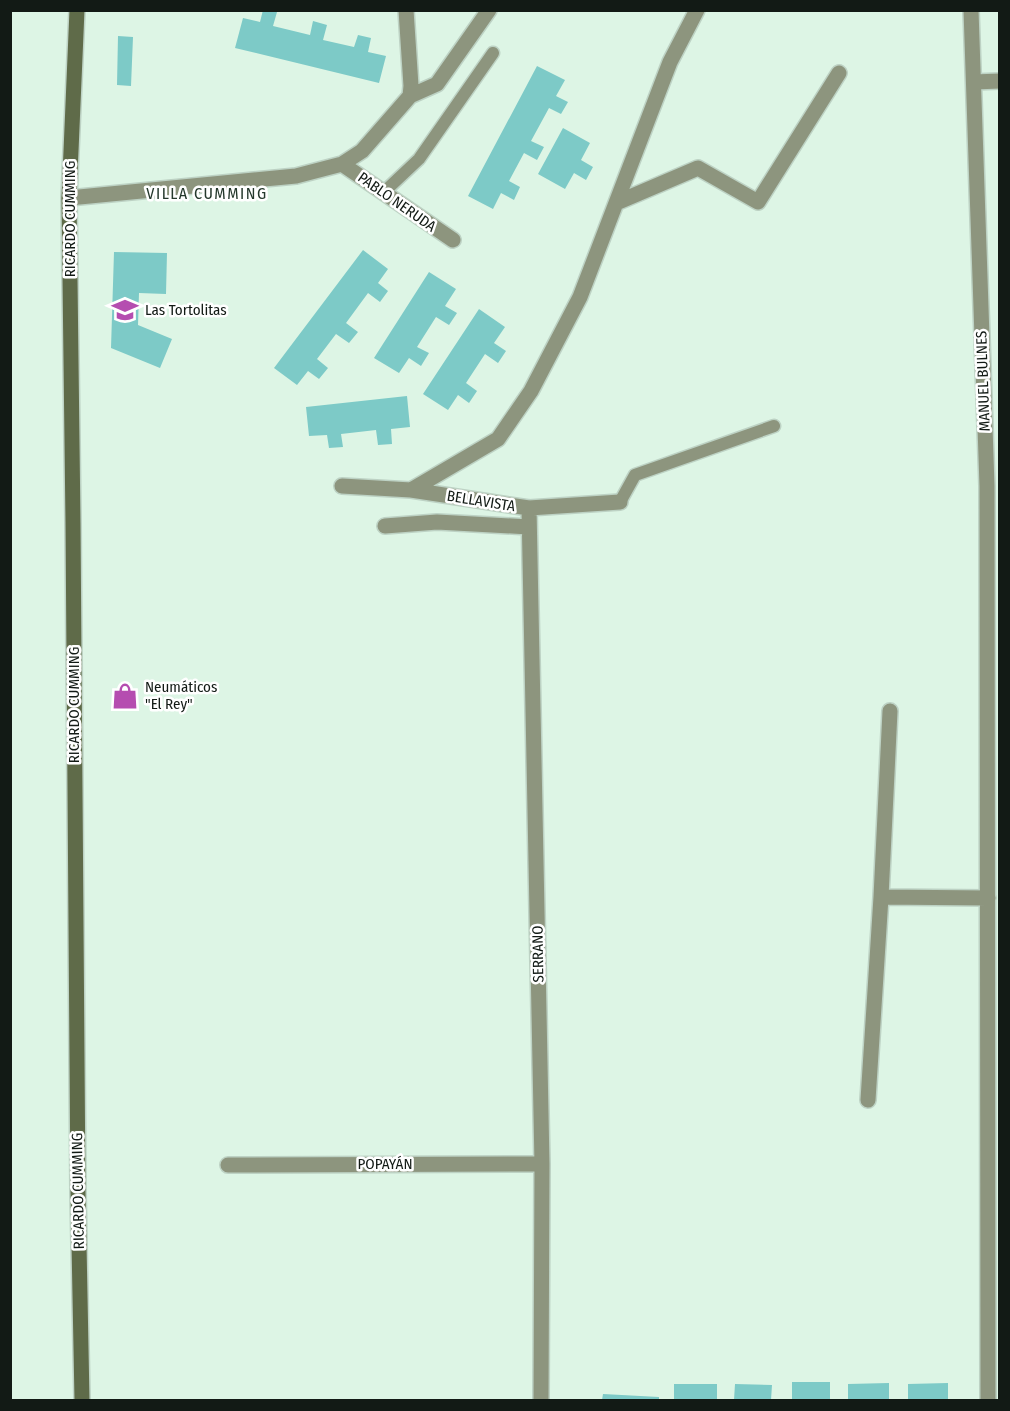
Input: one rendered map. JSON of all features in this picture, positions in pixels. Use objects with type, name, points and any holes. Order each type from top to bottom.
[{"type":"main road","name":"RICARDO CUMMING","points":[[77,10],[69,198],[82,1401]]},
{"type":"street","points":[[406,10],[410,96]]},
{"type":"street","name":"PABLO NERUDA","points":[[69,198],[296,176],[342,164],[362,151],[410,96],[437,84],[489,10]]},
{"type":"street","points":[[411,490],[498,439],[531,391],[580,297],[670,62],[697,10]]},
{"type":"street","name":"MANUEL BULNES","points":[[971,10],[993,513],[993,733],[988,898],[988,1401]]},
{"type":"street","points":[[616,203],[698,168],[758,202],[839,73]]},
{"type":"street","points":[[974,82],[999,81]]},
{"type":"street","name":"PABLO NERUDA","points":[[342,164],[453,240]]},
{"type":"street","name":"BELLAVISTA","points":[[342,486],[411,490],[529,508],[620,502]]},
{"type":"street","name":"SERRANO","points":[[529,508],[542,1164],[541,1401]]},
{"type":"street","points":[[385,525],[437,522],[529,527]]},
{"type":"street","points":[[868,1100],[890,711]]},
{"type":"street","points":[[881,897],[988,898]]},
{"type":"street","name":"POPAYÁN","points":[[228,1165],[542,1164]]},
{"type":"lane","points":[[384,192],[419,159],[493,53]]},
{"type":"lane","points":[[620,502],[635,475],[774,426]]},
{"type":"building","points":[[263,10],[277,12],[273,26],[310,35],[313,21],[327,25],[323,40],[354,47],[358,35],[371,38],[368,52],[386,56],[379,83],[235,48],[243,18],[260,22]]},
{"type":"building","points":[[118,36],[133,37],[131,86],[117,85]]},
{"type":"building","points":[[537,66],[565,80],[556,96],[568,102],[561,114],[549,108],[531,141],[544,147],[537,160],[524,153],[509,181],[520,187],[514,200],[501,193],[493,209],[468,196]]},
{"type":"building","points":[[563,128],[590,143],[581,160],[593,167],[586,180],[574,173],[565,189],[538,174]]},
{"type":"building","points":[[363,250],[388,269],[378,283],[388,291],[380,302],[368,293],[346,323],[358,332],[349,343],[336,334],[317,359],[328,368],[319,379],[308,371],[297,385],[274,368]]},
{"type":"building","name":"Las Tortolitas","points":[[114,252],[167,253],[166,294],[139,293],[138,325],[172,339],[160,368],[111,348]]},
{"type":"building","points":[[429,272],[456,289],[445,306],[457,313],[449,325],[436,317],[417,347],[429,353],[421,366],[409,358],[399,373],[374,358]]},
{"type":"building","points":[[479,309],[505,327],[494,343],[506,351],[498,363],[485,354],[466,383],[477,391],[469,403],[458,395],[448,410],[423,394]]},
{"type":"building","points":[[407,396],[410,427],[391,429],[392,444],[378,445],[376,430],[341,434],[343,447],[329,448],[327,435],[309,436],[306,407]]},
{"type":"building","points":[[792,1382],[830,1382],[830,1400],[792,1400]]},
{"type":"building","points":[[889,1383],[889,1399],[848,1400],[848,1384]]},
{"type":"building","points":[[948,1383],[948,1400],[908,1400],[908,1384]]},
{"type":"building","points":[[674,1384],[717,1384],[717,1400],[674,1400]]},
{"type":"building","points":[[735,1384],[772,1385],[771,1400],[734,1400]]},
{"type":"building","points":[[603,1394],[659,1397],[659,1400],[602,1400]]},
{"type":"place","name":"Las Tortolitas","points":[[125,310]]},
{"type":"place","name":"Neumáticos \"El Rey\"","points":[[125,696]]},
{"type":"district","name":"VILLA CUMMING","points":[[207,193]]}]
